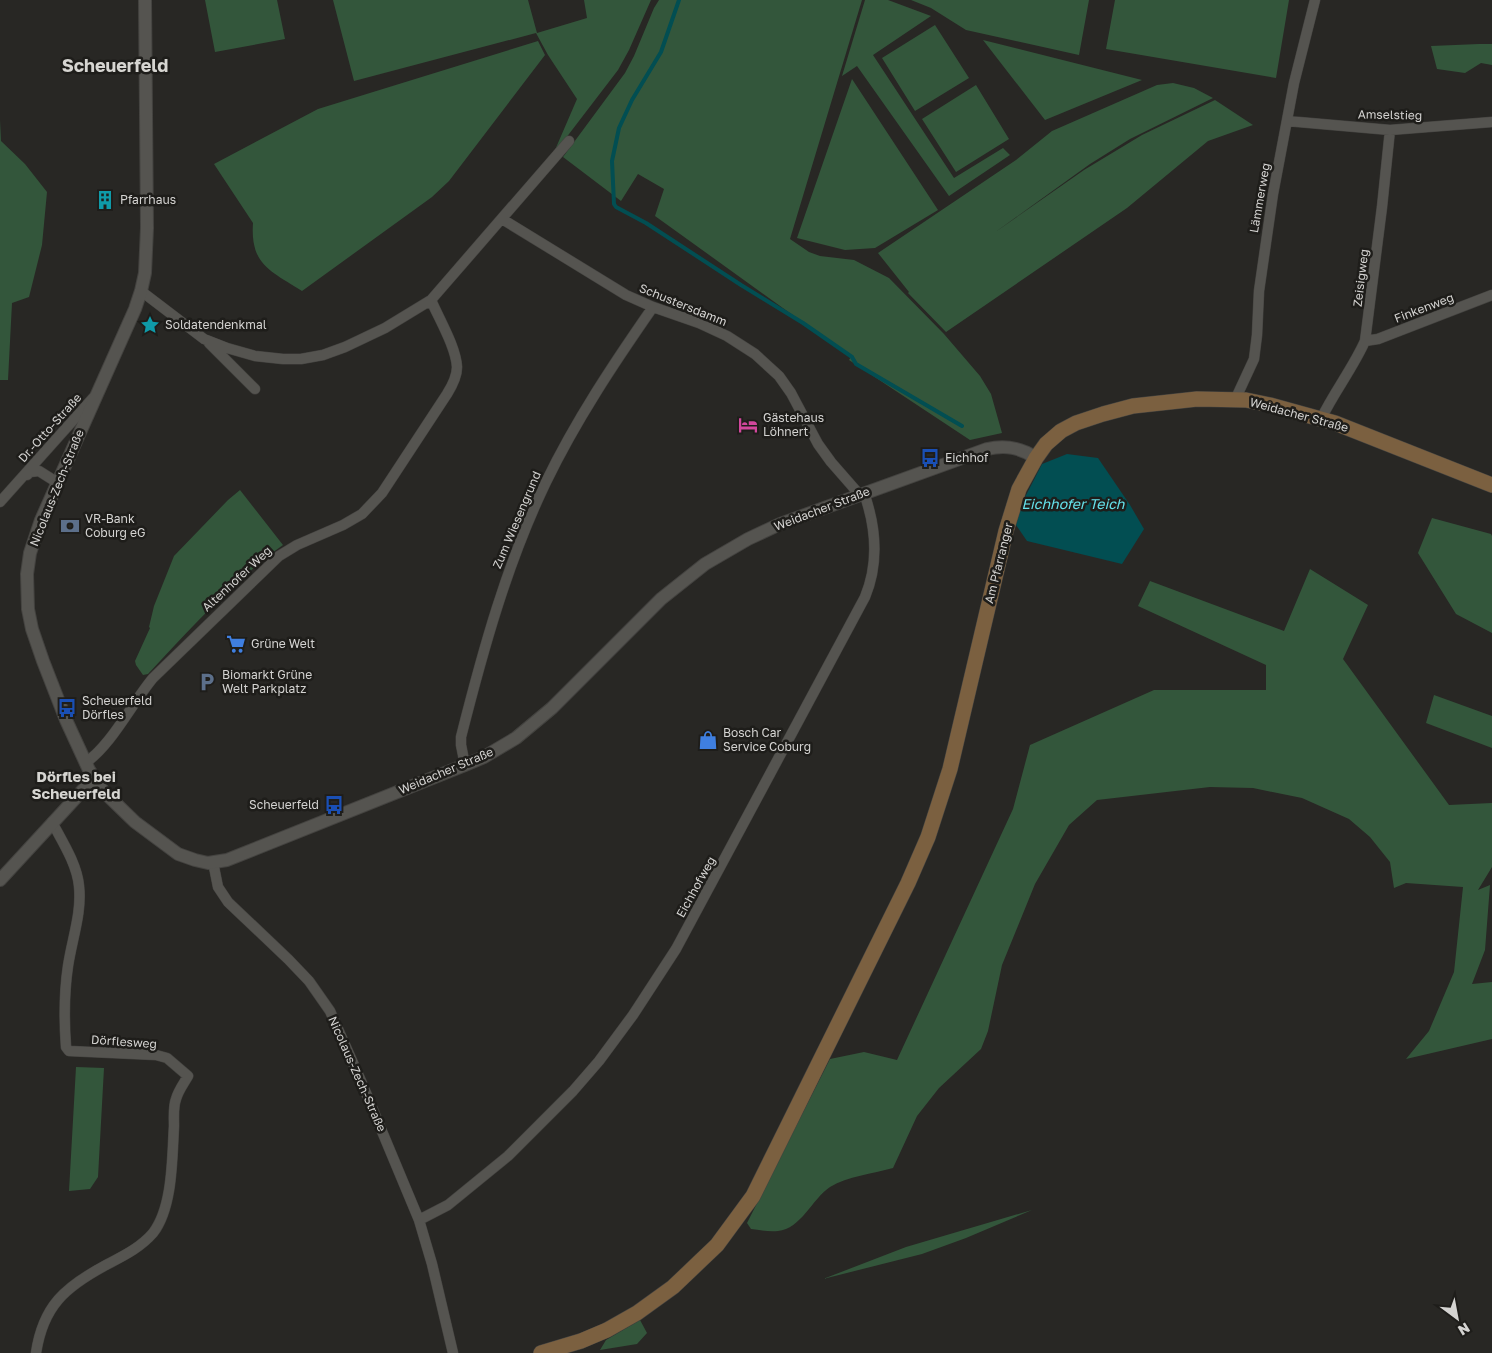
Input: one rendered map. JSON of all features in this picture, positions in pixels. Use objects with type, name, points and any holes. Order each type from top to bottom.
[{"type":"main road","name":"Weidacher Straße","points":[[1036,458],[1046,444],[1061,431],[1076,423],[1104,414],[1133,406],[1160,402],[1197,399],[1235,400],[1270,405],[1322,419],[1492,485]]},
{"type":"main road","name":"Am Pfarranger","points":[[541,1353],[590,1337],[650,1305],[692,1270],[717,1245],[753,1196],[904,892],[928,837],[950,769],[1006,531],[1019,489],[1036,458]]},
{"type":"street","name":"Nicolaus-Zech-Straße","points":[[145,0],[147,228],[145,273],[141,291],[115,356],[41,520],[30,553],[27,574],[28,609],[32,629],[66,720],[85,762],[103,791],[163,844],[178,854],[195,860],[213,862],[218,887],[228,902],[309,981],[330,1011],[419,1220],[432,1264],[453,1353]]},
{"type":"street","name":"Lämmerweg","points":[[1235,400],[1254,359],[1265,246],[1294,83],[1315,0]]},
{"type":"street","name":"Amselstieg","points":[[1287,121],[1390,130],[1492,122]]},
{"type":"street","name":"Zeisigweg","points":[[1322,419],[1328,404],[1365,341],[1390,130]]},
{"type":"street","points":[[204,339],[255,356],[283,359],[301,358],[323,355],[345,347],[393,324],[431,300],[570,142]]},
{"type":"street","name":"Schustersdamm","points":[[502,219],[626,295],[653,307],[699,323],[727,336],[754,354],[787,387],[818,444],[831,462],[862,493]]},
{"type":"street","points":[[141,291],[204,339],[256,389]]},
{"type":"street","name":"Finkenweg","points":[[1365,341],[1378,339],[1492,295]]},
{"type":"street","name":"Altenhofer Weg","points":[[85,762],[95,756],[106,743],[153,678],[278,556],[362,514],[382,492],[447,394],[455,376],[457,368],[453,351],[431,300]]},
{"type":"street","name":"Zum Wiesengrund","points":[[465,765],[461,745],[462,737],[493,620],[520,540],[560,455],[612,366],[653,307]]},
{"type":"street","name":"Dr.-Otto-Straße","points":[[0,502],[98,392]]},
{"type":"street","name":"Weidacher Straße","points":[[213,862],[227,860],[484,757],[530,727],[552,708],[662,600],[705,564],[748,539],[780,524],[862,493],[993,447],[1016,448],[1036,458]]},
{"type":"street","name":"Dr.-Otto-Straße","points":[[20,480],[30,472],[37,471],[58,483]]},
{"type":"street","name":"Eichhofweg","points":[[419,1220],[448,1205],[491,1171],[535,1130],[572,1091],[604,1054],[633,1015],[676,949],[865,597],[875,560],[871,511],[862,493]]},
{"type":"street","points":[[0,880],[94,778]]},
{"type":"street","name":"Dörflesweg","points":[[36,1353],[39,1335],[47,1315],[58,1299],[81,1279],[131,1252],[152,1234],[159,1224],[168,1194],[172,1163],[175,1100],[188,1076],[167,1058],[70,1051],[66,1047],[64,1002],[68,966],[79,914],[79,885],[72,863],[52,822]]},
{"type":"green space","points":[[205,0],[277,0],[285,39],[215,52]]},
{"type":"green space","points":[[333,0],[528,0],[537,33],[587,18],[584,0],[651,0],[618,70],[556,151],[577,99],[536,33],[354,81]]},
{"type":"green space","points":[[659,0],[862,0],[790,239],[809,252],[820,256],[854,260],[889,278],[944,334],[980,376],[991,394],[1002,433],[970,440],[849,360],[851,357],[655,216],[664,189],[638,174],[621,201],[563,157],[625,73]]},
{"type":"green space","points":[[865,0],[888,0],[931,16],[873,55],[954,178],[1003,148],[1010,155],[949,196],[857,66],[842,76]]},
{"type":"green space","points":[[911,0],[1089,0],[1079,55],[966,30],[931,8]]},
{"type":"green space","points":[[1115,0],[1289,0],[1276,78],[1106,49]]},
{"type":"green space","points":[[935,25],[969,78],[915,111],[882,58]]},
{"type":"green space","points":[[983,40],[1142,80],[1045,120]]},
{"type":"green space","points":[[538,41],[545,55],[449,181],[432,197],[302,291],[272,272],[259,258],[255,249],[253,223],[214,164],[318,109]]},
{"type":"green space","points":[[1492,44],[1492,65],[1481,63],[1465,73],[1437,69],[1431,46]]},
{"type":"green space","points":[[852,79],[938,210],[875,248],[845,250],[797,238]]},
{"type":"green space","points":[[1173,83],[1194,88],[1213,98],[1130,139],[1090,164],[994,233],[1084,170],[1142,135],[1215,100],[1253,125],[1208,141],[1127,208],[946,332],[908,293],[878,253],[1016,160],[1052,131],[1157,85]]},
{"type":"green space","points":[[976,85],[1009,139],[956,172],[922,119]]},
{"type":"green space","points":[[0,120],[1,141],[25,164],[47,192],[42,245],[29,297],[12,303],[8,380],[0,380]]},
{"type":"green space","points":[[240,490],[283,545],[230,589],[148,674],[143,675],[135,661],[150,628],[154,606],[174,556]]},
{"type":"green space","points":[[1432,518],[1491,534],[1492,633],[1456,614],[1418,553]]},
{"type":"green space","points":[[1310,569],[1368,605],[1343,659],[1449,805],[1492,803],[1492,867],[1478,890],[1490,885],[1485,950],[1472,984],[1492,982],[1492,1039],[1406,1059],[1429,1031],[1454,972],[1463,887],[1406,883],[1394,888],[1390,862],[1370,837],[1349,819],[1302,798],[1253,788],[1210,787],[1097,800],[1069,825],[1035,884],[1002,965],[988,1031],[981,1049],[939,1088],[917,1116],[893,1168],[837,1183],[824,1192],[800,1219],[786,1229],[771,1231],[751,1229],[747,1223],[830,1059],[864,1052],[897,1060],[1013,809],[1030,745],[1154,690],[1266,690],[1266,665],[1138,606],[1150,581],[1284,631]]},
{"type":"green space","points":[[1434,695],[1492,716],[1492,748],[1426,723]]},
{"type":"green space","points":[[76,1067],[104,1068],[98,1177],[90,1189],[69,1191]]},
{"type":"green space","points":[[1032,1210],[922,1254],[823,1279],[906,1247]]},
{"type":"green space","points":[[640,1320],[647,1333],[637,1344],[600,1350],[606,1340]]},
{"type":"water","name":"Eichhofer Teich","points":[[1067,454],[1098,458],[1144,529],[1122,564],[1027,541],[1016,525],[1022,503],[1042,464]]},
{"type":"waterway","points":[[679,0],[661,52],[632,100],[619,128],[612,161],[614,204],[803,323],[852,357],[856,364],[962,426]]},
{"type":"place","name":"Pfarrhaus","points":[[105,200]]},
{"type":"place","name":"Soldatendenkmal","points":[[150,325]]},
{"type":"place","name":"Gästehaus Löhnert","points":[[748,425]]},
{"type":"place","name":"Eichhof","points":[[930,458]]},
{"type":"place","name":"VR-Bank Coburg eG","points":[[70,526]]},
{"type":"place","name":"Grüne Welt","points":[[236,644]]},
{"type":"place","name":"Biomarkt Grüne Welt Parkplatz","points":[[207,682]]},
{"type":"place","name":"Scheuerfeld Dörfles","points":[[67,708]]},
{"type":"place","name":"Bosch Car Service Coburg","points":[[708,740]]},
{"type":"place","name":"Scheuerfeld","points":[[334,805]]},
{"type":"district","name":"Scheuerfeld","points":[[115,66]]},
{"type":"district","name":"Dörfles bei Scheuerfeld","points":[[76,786]]}]
